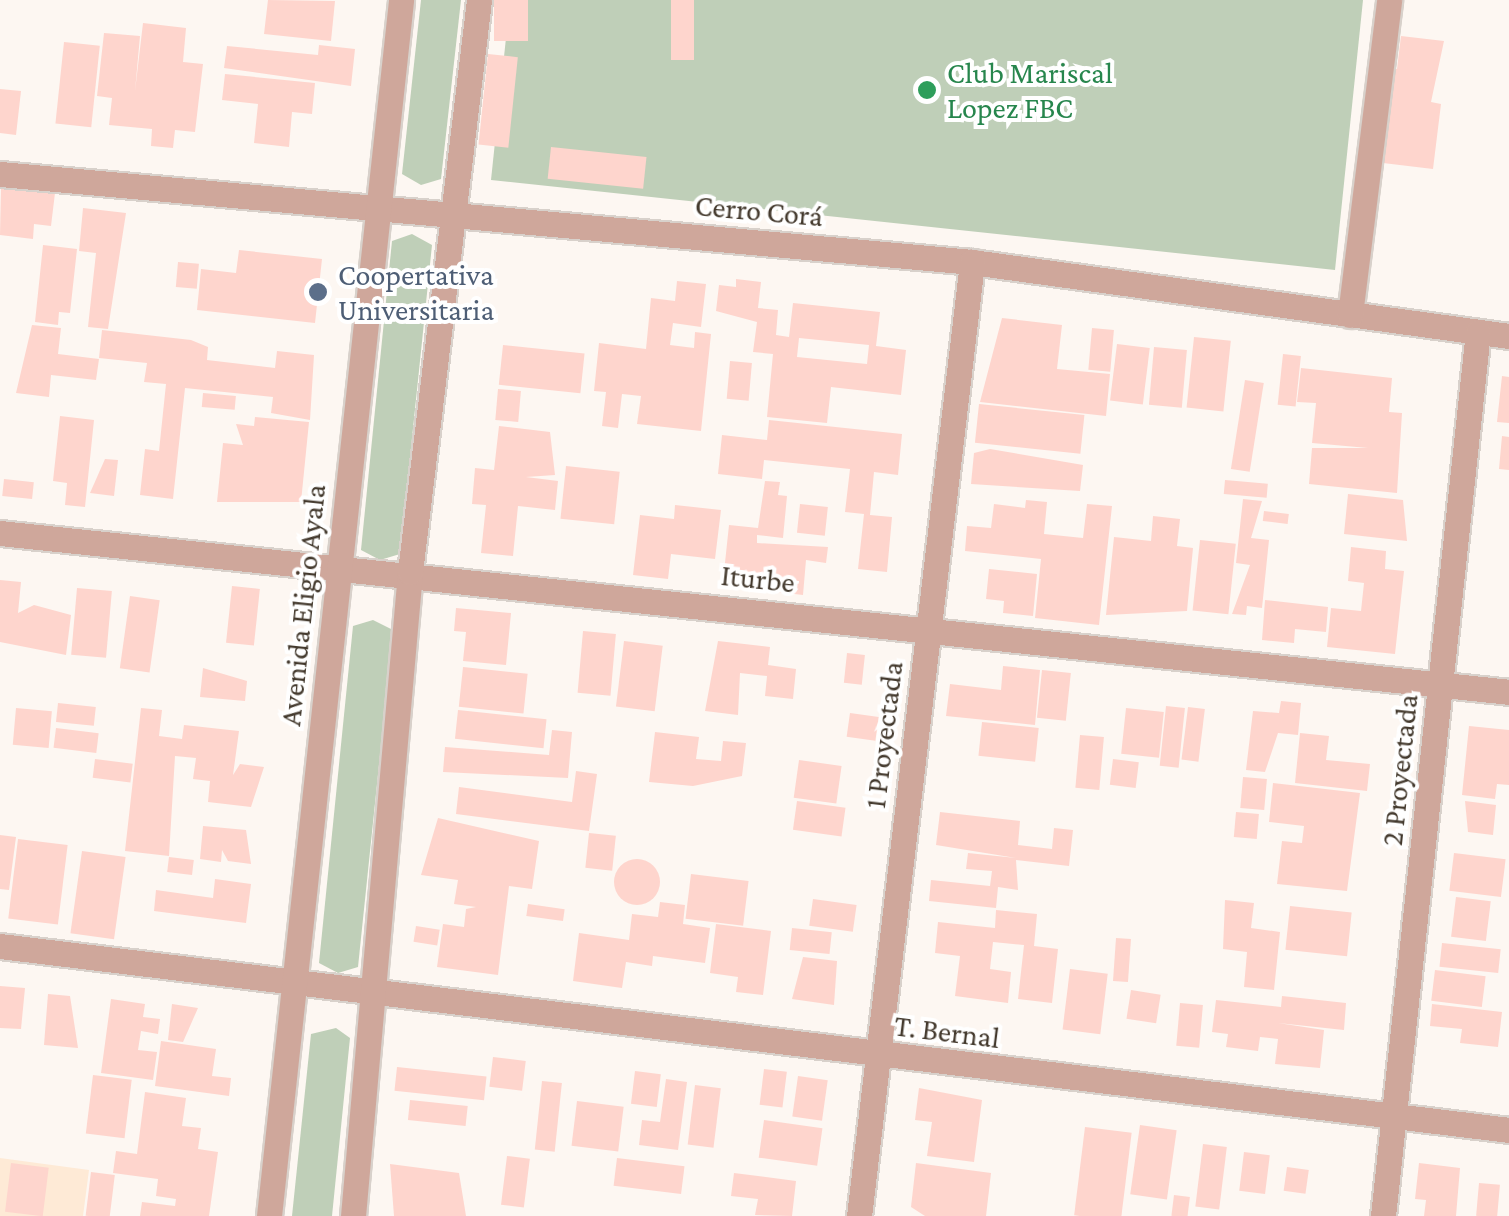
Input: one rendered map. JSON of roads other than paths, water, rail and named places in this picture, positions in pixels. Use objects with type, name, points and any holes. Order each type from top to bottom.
[{"type":"street","name":"Avenida Eligio Ayala","points":[[269,1216],[401,0]]},
{"type":"street","points":[[354,1216],[378,997],[410,572],[456,218],[479,0]]},
{"type":"street","points":[[1350,315],[1389,0]]},
{"type":"street","name":"Cerro Corá","points":[[0,174],[375,212],[972,262],[1509,336]]},
{"type":"street","name":"1 Proyectada","points":[[859,1216],[972,262]]},
{"type":"street","name":"2 Proyectada","points":[[1383,1216],[1478,332]]},
{"type":"street","name":"Iturbe","points":[[0,533],[340,570],[410,572],[1509,692]]},
{"type":"street","name":"T. Bernal","points":[[0,946],[378,997],[1509,1130]]},
{"type":"place","name":"Club Mariscal Lopez FBC","points":[[927,90]]},
{"type":"place","name":"Coopertativa Universitaria","points":[[318,292]]}]
